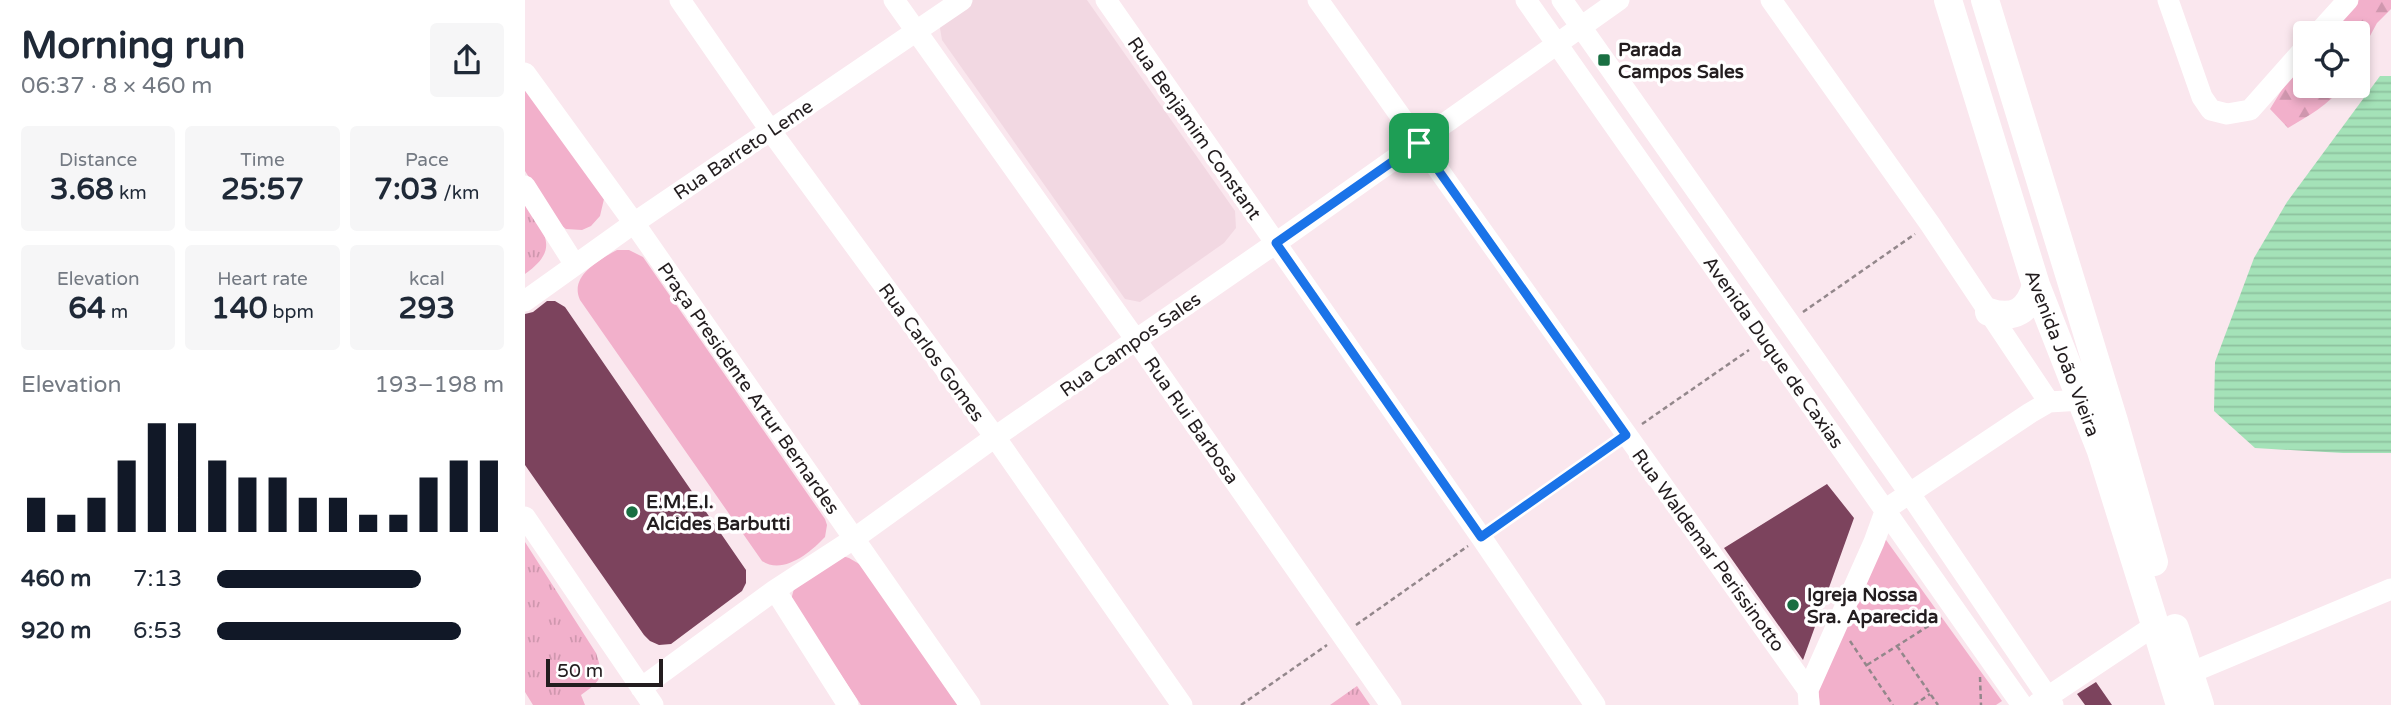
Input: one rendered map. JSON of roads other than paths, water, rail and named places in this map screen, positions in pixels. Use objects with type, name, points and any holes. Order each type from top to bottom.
[{"type":"main road","name":"Avenida João Vieira","points":[[1948,0],[2036,285],[2101,451],[2180,705]]},
{"type":"main road","name":"Avenida João Vieira","points":[[1985,0],[2114,421],[2164,595],[2200,705]]},
{"type":"main road","points":[[1989,312],[2009,316],[2018,312],[2033,297],[2036,285]]},
{"type":"street","name":"Rua Carlos Gomes","points":[[680,0],[770,130],[995,437],[1182,705]]},
{"type":"street","name":"Rua Rui Barbosa","points":[[894,0],[1391,705]]},
{"type":"street","name":"Rua Barreto Leme","points":[[525,301],[634,223],[962,0]]},
{"type":"street","name":"Rua Benjamim Constant","points":[[1106,0],[1595,705]]},
{"type":"street","name":"Rua Waldemar Perissinotto","points":[[1318,0],[1809,697]]},
{"type":"street","name":"Avenida Duque de Caxias","points":[[1526,0],[2022,705]]},
{"type":"street","name":"Avenida Duque de Caxias","points":[[1562,0],[1910,494],[2045,702]]},
{"type":"street","name":"Rua Campos Sales","points":[[647,696],[775,590],[855,538],[1619,0]]},
{"type":"street","points":[[1771,0],[1930,224],[2049,402]]},
{"type":"street","points":[[2168,0],[2203,97],[2211,110],[2227,114],[2250,110],[2293,62]]},
{"type":"street","points":[[2329,21],[2348,0]]},
{"type":"street","name":"Praça Presidente Artur Bernardes","points":[[525,72],[634,223],[970,705]]},
{"type":"street","points":[[525,186],[575,265]]},
{"type":"street","points":[[1809,697],[1886,509],[2049,402],[2082,400]]},
{"type":"street","points":[[525,517],[647,696]]},
{"type":"street","points":[[2190,673],[2391,589]]},
{"type":"street","points":[[775,590],[848,705]]},
{"type":"street","points":[[2045,702],[2154,626]]},
{"type":"place","name":"Parada Campos Sales","points":[[1604,60]]},
{"type":"place","name":"E.M.E.I. Alcides Barbutti","points":[[632,512]]},
{"type":"place","name":"Igreja Nossa Sra. Aparecida","points":[[1793,605]]}]
